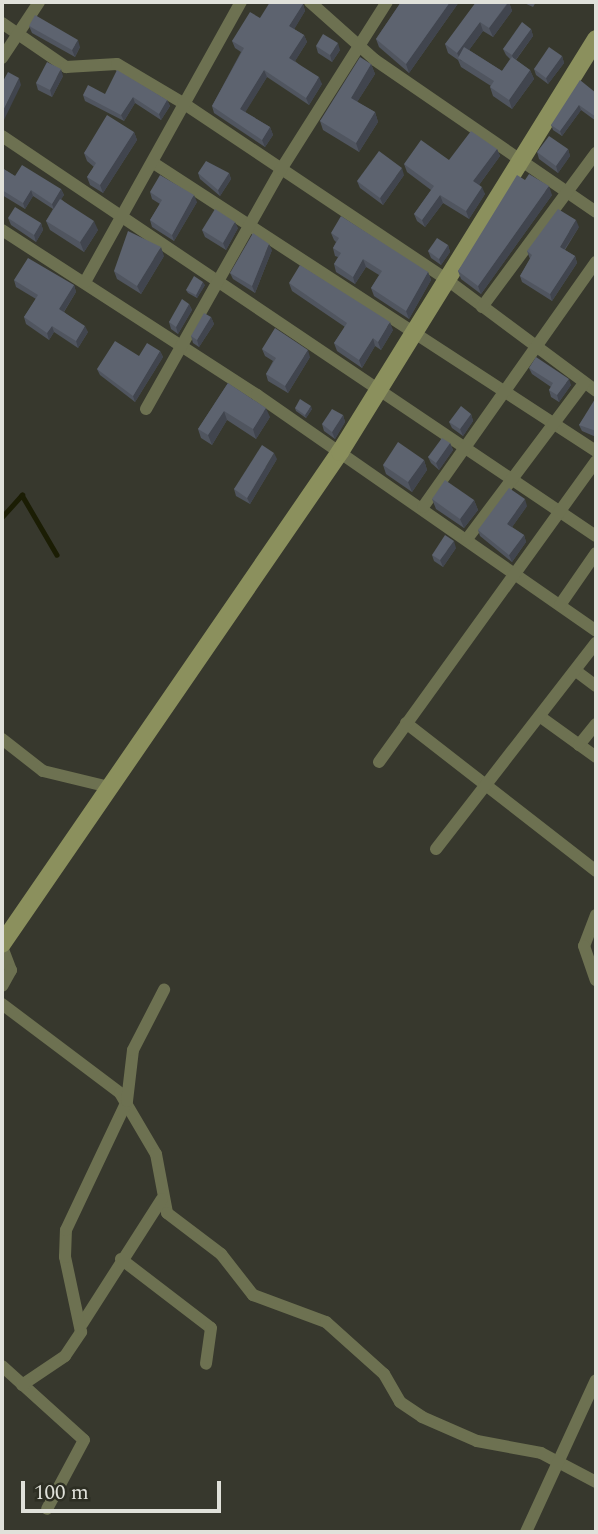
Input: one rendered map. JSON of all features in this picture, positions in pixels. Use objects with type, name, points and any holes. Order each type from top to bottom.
[{"type":"street","points":[[2,58],[39,2]]},
{"type":"street","points":[[85,282],[121,215],[155,164],[183,103],[241,2]]},
{"type":"street","points":[[310,2],[360,48],[521,157],[596,212]]},
{"type":"street","points":[[146,409],[247,226],[387,2]]},
{"type":"street","points":[[2,23],[66,67],[117,64],[183,103],[280,171],[446,279],[533,349],[596,391]]},
{"type":"street","points":[[2,986],[11,970],[2,945],[341,452],[596,39]]},
{"type":"street","points":[[2,136],[467,446],[596,536]]},
{"type":"street","points":[[482,307],[596,153]]},
{"type":"street","points":[[155,164],[596,452]]},
{"type":"street","points":[[2,230],[181,344],[423,507],[596,631]]},
{"type":"street","points":[[423,507],[596,262]]},
{"type":"street","points":[[467,539],[556,424],[584,383]]},
{"type":"street","points":[[379,762],[596,461]]},
{"type":"street","points":[[560,605],[596,552]]},
{"type":"street","points":[[436,849],[542,718],[596,643]]},
{"type":"street","points":[[576,671],[596,686]]},
{"type":"street","points":[[542,718],[596,757]]},
{"type":"street","points":[[406,723],[596,872]]},
{"type":"street","points":[[579,745],[596,724]]},
{"type":"street","points":[[2,739],[43,771],[110,787]]},
{"type":"street","points":[[596,915],[584,946],[596,980]]},
{"type":"street","points":[[82,1324],[65,1257],[66,1230],[127,1101],[133,1050],[164,990]]},
{"type":"street","points":[[2,1004],[127,1101],[156,1154],[162,1199],[174,1221],[221,1254],[253,1295],[326,1322],[384,1374],[407,1408],[466,1438],[536,1451],[596,1482]]},
{"type":"street","points":[[22,1385],[65,1356],[121,1259],[162,1199]]},
{"type":"street","points":[[121,1259],[211,1328],[206,1364]]},
{"type":"street","points":[[2,1366],[84,1440],[47,1509]]},
{"type":"street","points":[[526,1532],[596,1380]]},
{"type":"building","points":[[270,2],[303,4],[289,26],[304,35],[289,58],[319,77],[306,98],[264,70],[240,109],[270,127],[262,140],[212,106],[244,48],[232,41],[250,12],[260,18]]},
{"type":"building","points":[[401,2],[450,2],[406,64],[376,39]]},
{"type":"building","points":[[476,2],[508,2],[489,28],[480,22],[457,53],[445,44]]},
{"type":"building","points":[[35,15],[78,40],[72,50],[29,26]]},
{"type":"building","points":[[522,22],[531,29],[512,55],[503,49]]},
{"type":"building","points":[[323,34],[338,43],[330,55],[316,46]]},
{"type":"building","points":[[464,47],[502,71],[512,57],[530,70],[509,100],[490,87],[494,81],[458,58]]},
{"type":"building","points":[[549,47],[562,56],[546,78],[534,69]]},
{"type":"building","points":[[360,57],[371,64],[351,98],[375,112],[356,143],[320,121]]},
{"type":"building","points":[[47,62],[61,69],[50,90],[36,83]]},
{"type":"building","points":[[117,70],[167,100],[159,114],[133,97],[121,115],[83,95],[88,85],[105,94]]},
{"type":"building","points":[[8,72],[19,78],[2,113],[2,83]]},
{"type":"building","points":[[580,80],[596,93],[596,117],[579,105],[560,131],[551,125]]},
{"type":"building","points":[[107,115],[134,132],[100,185],[87,177],[96,163],[84,153]]},
{"type":"building","points":[[471,131],[497,149],[473,181],[482,187],[466,211],[440,195],[422,220],[414,214],[434,186],[404,164],[421,140],[449,160]]},
{"type":"building","points":[[549,136],[568,149],[556,166],[537,152]]},
{"type":"building","points":[[379,151],[402,168],[380,198],[357,181]]},
{"type":"building","points":[[206,161],[229,173],[218,190],[198,173]]},
{"type":"building","points":[[22,165],[61,189],[52,204],[31,190],[23,203],[2,190],[2,168],[15,176]]},
{"type":"building","points":[[529,174],[549,186],[478,286],[458,271],[517,175],[525,180]]},
{"type":"building","points":[[160,175],[194,195],[172,235],[150,220],[162,200],[150,192]]},
{"type":"building","points":[[60,199],[94,221],[80,242],[46,221]]},
{"type":"building","points":[[15,207],[41,223],[34,235],[8,218]]},
{"type":"building","points":[[215,209],[235,222],[223,243],[202,230]]},
{"type":"building","points":[[558,209],[576,220],[560,247],[575,256],[550,294],[520,276],[532,255],[527,251]]},
{"type":"building","points":[[341,216],[428,272],[406,311],[371,288],[382,271],[363,259],[353,277],[334,264],[341,253],[333,248],[339,238],[331,233]]},
{"type":"building","points":[[128,231],[161,247],[137,286],[114,271]]},
{"type":"building","points":[[253,233],[269,244],[252,286],[230,273]]},
{"type":"building","points":[[437,238],[448,245],[439,259],[428,251]]},
{"type":"building","points":[[28,258],[74,285],[59,309],[85,326],[76,341],[52,326],[47,333],[24,317],[38,295],[14,280]]},
{"type":"building","points":[[300,265],[390,322],[378,342],[373,338],[359,360],[334,343],[347,323],[289,283]]},
{"type":"building","points":[[194,276],[203,282],[196,295],[186,290]]},
{"type":"building","points":[[182,299],[189,304],[176,327],[169,322]]},
{"type":"building","points":[[204,313],[211,317],[197,340],[191,336]]},
{"type":"building","points":[[275,328],[308,350],[285,386],[266,374],[276,358],[262,349]]},
{"type":"building","points":[[115,341],[139,356],[147,343],[160,351],[133,396],[97,369]]},
{"type":"building","points":[[536,357],[569,379],[557,395],[549,390],[553,383],[529,368]]},
{"type":"building","points":[[228,383],[266,408],[253,429],[224,411],[208,435],[198,429]]},
{"type":"building","points":[[300,399],[311,406],[305,415],[295,408]]},
{"type":"building","points":[[596,400],[596,431],[579,425]]},
{"type":"building","points":[[461,406],[471,414],[460,429],[449,422]]},
{"type":"building","points":[[332,409],[343,415],[332,432],[322,424]]},
{"type":"building","points":[[442,438],[450,443],[436,463],[428,457]]},
{"type":"building","points":[[398,442],[424,460],[408,482],[383,465]]},
{"type":"building","points":[[262,445],[274,453],[247,498],[234,489]]},
{"type":"building","points":[[445,480],[474,500],[460,519],[432,499]]},
{"type":"building","points":[[509,488],[525,499],[507,524],[524,535],[509,555],[478,530]]},
{"type":"building","points":[[445,535],[454,541],[440,560],[432,555]]},
{"type":"waterway","points":[[2,517],[22,495],[57,555]]}]
